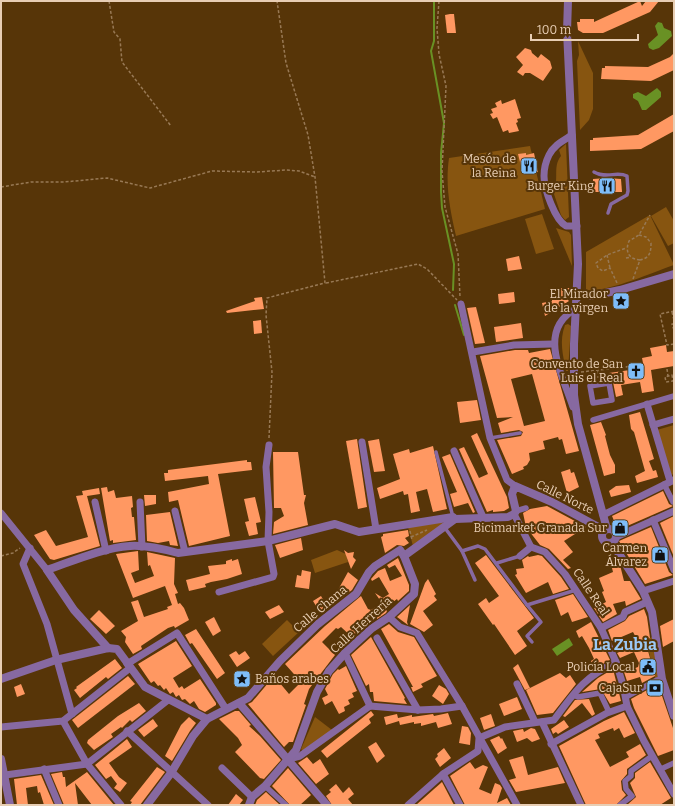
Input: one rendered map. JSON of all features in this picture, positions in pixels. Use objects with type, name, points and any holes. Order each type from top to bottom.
[{"type":"street","points":[[563,1],[567,32],[576,226],[578,293],[574,344],[574,395],[577,418]]},
{"type":"street","points":[[567,32],[568,1]]},
{"type":"street","points":[[572,135],[558,144],[553,150],[545,165],[544,176],[550,202],[559,219],[566,226],[576,226]]},
{"type":"street","points":[[578,293],[592,296],[620,290],[674,274]]},
{"type":"street","points":[[461,304],[490,438],[507,480],[515,486],[512,494],[515,512],[531,547],[520,556]]},
{"type":"street","points":[[577,308],[565,314],[557,325],[553,344],[577,418],[603,515],[605,530],[602,534],[604,542],[613,545],[643,591],[652,612],[662,679],[674,716]]},
{"type":"street","points":[[472,352],[514,345],[553,344]]},
{"type":"street","points":[[609,383],[612,400],[592,403],[590,386],[599,384],[609,383]]},
{"type":"street","points":[[593,420],[674,396]]},
{"type":"street","points":[[647,404],[674,502]]},
{"type":"street","points":[[654,425],[674,419]]},
{"type":"street","points":[[362,442],[376,529]]},
{"type":"street","points":[[218,592],[273,577],[274,574],[268,541],[269,512],[266,467],[269,445]]},
{"type":"street","points":[[454,451],[483,517]]},
{"type":"street","points":[[603,515],[669,482]]},
{"type":"street","name":"Calle Norte","points":[[515,486],[552,502],[605,530],[612,529],[615,532],[613,545]]},
{"type":"street","points":[[95,502],[106,551]]},
{"type":"street","points":[[140,502],[142,547]]},
{"type":"street","points":[[47,570],[106,551],[130,546],[178,553],[268,541],[335,524],[359,532],[454,518],[508,517],[515,512],[526,508]]},
{"type":"street","points":[[175,511],[185,552]]},
{"type":"street","points":[[613,545],[652,520],[674,511]]},
{"type":"street","points":[[1,513],[47,570],[74,610],[108,648]]},
{"type":"street","points":[[404,556],[445,528],[454,518]]},
{"type":"street","points":[[652,520],[674,570]]},
{"type":"street","points":[[28,545],[24,564],[47,624],[72,714]]},
{"type":"street","name":"Calle Real","points":[[531,547],[545,552],[565,574],[600,628],[616,662],[627,706],[652,756],[661,769],[674,794]]},
{"type":"street","name":"Calle Chana","points":[[239,703],[248,698],[280,661],[318,624],[356,594],[366,576],[375,566],[400,550],[404,556]]},
{"type":"street","name":"Calle Herrería","points":[[250,801],[296,750],[316,692],[329,671],[345,653],[371,629],[389,617],[414,594],[415,584],[404,556]]},
{"type":"street","points":[[643,591],[674,581]]},
{"type":"street","points":[[600,628],[623,617],[625,612],[647,602]]},
{"type":"street","points":[[389,617],[400,627],[417,633],[462,706],[517,805]]},
{"type":"street","points":[[1,727],[63,721],[129,666],[177,633],[226,709]]},
{"type":"street","points":[[376,638],[418,710]]},
{"type":"street","points":[[1,679],[56,660],[108,648],[116,650],[145,687],[207,719]]},
{"type":"street","points":[[345,653],[370,706]]},
{"type":"street","points":[[480,738],[504,728],[554,720],[588,678],[597,671],[616,662]]},
{"type":"street","points":[[626,698],[657,680],[662,679]]},
{"type":"street","points":[[517,684],[551,744],[581,805]]},
{"type":"street","points":[[573,695],[578,697],[600,693],[609,712]]},
{"type":"street","points":[[5,775],[87,764],[168,700]]},
{"type":"street","points":[[147,805],[171,773],[193,736],[207,719],[239,703],[289,759],[327,805]]},
{"type":"street","points":[[289,759],[300,756],[370,706],[418,710],[462,706]]},
{"type":"street","points":[[551,744],[609,712],[627,706]]},
{"type":"street","points":[[63,721],[87,764],[121,805]]},
{"type":"street","points":[[127,731],[171,773],[208,805]]},
{"type":"street","points":[[408,805],[416,802],[443,774],[478,751],[480,738]]},
{"type":"street","points":[[620,805],[632,796],[626,789],[625,781],[631,776],[631,771],[652,756]]},
{"type":"street","points":[[1,758],[10,805]]},
{"type":"street","points":[[661,769],[674,763]]},
{"type":"street","points":[[222,768],[250,801]]},
{"type":"street","points":[[44,769],[59,805]]},
{"type":"street","points":[[443,774],[460,805]]},
{"type":"street","points":[[265,786],[286,805]]},
{"type":"lane","points":[[594,172],[601,176],[623,174],[627,176],[627,195],[611,204],[608,214]]},
{"type":"lane","points":[[490,438],[520,433]]},
{"type":"lane","points":[[436,452],[454,518]]},
{"type":"lane","points":[[445,528],[462,551],[475,580]]},
{"type":"lane","points":[[462,551],[478,546],[485,550],[497,563],[541,622],[527,636],[532,642]]},
{"type":"lane","points":[[497,563],[520,556]]},
{"type":"lane","points":[[527,605],[576,590]]},
{"type":"path","points":[[109,1],[114,32],[120,39],[122,62],[171,126]]},
{"type":"path","points":[[277,1],[286,63],[308,135],[316,177],[325,283]]},
{"type":"path","points":[[439,1],[437,28],[439,54],[446,86],[442,171],[445,207],[458,254],[461,304]]},
{"type":"path","points":[[1,187],[32,182],[56,183],[107,178],[150,188],[212,172],[257,172],[286,170],[316,177]]},
{"type":"path","points":[[610,268],[603,271],[598,268],[596,263],[607,255],[626,248],[629,240],[639,235],[650,215]]},
{"type":"path","points":[[626,248],[634,260],[640,260],[649,256],[651,243],[646,237],[639,235]]},
{"type":"path","points":[[607,255],[610,268],[620,290]]},
{"type":"path","points":[[626,258],[631,257]]},
{"type":"path","points":[[635,285],[632,279],[640,260]]},
{"type":"path","points":[[269,445],[272,372],[266,315],[267,298],[325,283],[418,264],[427,269],[461,304]]},
{"type":"path","points":[[674,320],[673,312],[660,314],[667,345],[674,344]]},
{"type":"path","points":[[674,324],[672,324],[674,330]]},
{"type":"path","points":[[581,372],[643,365]]},
{"type":"path","points":[[666,369],[668,376],[665,377],[666,382],[673,381],[672,375],[668,376]]},
{"type":"path","points":[[598,370],[599,384]]},
{"type":"path","points":[[408,525],[414,548]]},
{"type":"path","points":[[1,556],[13,553],[28,545]]},
{"type":"path","points":[[612,652],[633,642],[638,643],[646,640],[649,649]]},
{"type":"shaded area","points":[[658,22],[662,23],[664,28],[671,31],[672,36],[659,48],[653,50],[649,48],[648,44],[658,35],[655,26]]},
{"type":"shaded area","points":[[578,41],[593,73],[593,109],[589,120],[580,130],[577,61],[579,55]]},
{"type":"shaded area","points":[[657,88],[661,92],[661,97],[646,110],[642,110],[638,101],[633,98],[633,94],[638,92],[646,96]]},
{"type":"shaded area","points":[[566,144],[569,217],[565,220],[561,215],[553,191],[556,182],[558,160],[561,156],[559,150]]},
{"type":"shaded area","points":[[530,146],[545,209],[456,236],[448,188],[449,158]]},
{"type":"shaded area","points":[[666,207],[674,221],[674,243],[668,246],[651,216]]},
{"type":"shaded area","points":[[542,214],[554,249],[536,254],[525,219]]},
{"type":"shaded area","points":[[650,215],[674,265],[618,285],[596,290],[586,290],[586,252]]},
{"type":"shaded area","points":[[556,228],[569,232],[571,235],[572,266]]},
{"type":"shaded area","points":[[568,324],[571,326],[568,371],[566,371],[562,337],[565,325]]},
{"type":"shaded area","points":[[674,425],[674,474],[671,475],[657,430]]},
{"type":"shaded area","points":[[444,522],[445,525],[413,546],[408,527]]},
{"type":"shaded area","points":[[337,550],[346,554],[348,562],[315,573],[311,560]]},
{"type":"shaded area","points":[[287,620],[299,632],[273,656],[262,644]]},
{"type":"shaded area","points":[[652,637],[659,679],[656,681],[646,640]]},
{"type":"shaded area","points":[[569,638],[573,645],[557,656],[552,649]]},
{"type":"shaded area","points":[[315,717],[332,730],[303,751],[301,749]]},
{"type":"building","points":[[640,1],[642,6],[646,1],[659,1],[650,12],[603,33],[583,33],[578,30],[577,22],[580,22],[580,19],[594,19],[594,22]]},
{"type":"building","points":[[454,14],[456,33],[447,33],[445,15]]},
{"type":"building","points":[[525,48],[531,50],[532,53],[538,58],[541,54],[550,61],[552,68],[543,81],[530,73],[525,73],[523,76],[517,72],[523,65],[516,57]]},
{"type":"building","points":[[674,53],[674,70],[651,81],[601,79],[602,68],[605,68],[605,66],[648,67],[670,57]]},
{"type":"building","points":[[515,99],[521,118],[517,119],[518,122],[516,123],[519,131],[509,133],[508,130],[503,132],[497,117],[493,119],[490,114],[493,113],[491,109],[497,107],[495,103],[501,100],[502,104]]},
{"type":"building","points":[[674,114],[674,131],[641,149],[590,151],[590,140],[593,140],[593,138],[638,135]]},
{"type":"building","points":[[526,153],[526,155],[534,153],[538,172],[523,174],[518,154]]},
{"type":"building","name":"Burger King","points":[[593,179],[621,179],[622,192],[593,192]]},
{"type":"building","points":[[519,256],[522,269],[508,271],[506,259]]},
{"type":"building","points":[[552,288],[571,288],[571,297],[565,297],[569,301],[545,316],[542,303],[552,301]]},
{"type":"building","points":[[514,292],[515,302],[499,304],[498,294]]},
{"type":"building","points":[[262,297],[264,309],[227,313],[226,311],[255,301],[254,298]]},
{"type":"building","points":[[476,307],[485,343],[475,344],[467,308]]},
{"type":"building","points":[[261,320],[262,333],[254,334],[253,321]]},
{"type":"building","points":[[521,323],[523,338],[496,342],[494,327]]},
{"type":"building","name":"Convento de San Luis el Real","points":[[666,345],[667,352],[674,351],[674,366],[651,370],[654,391],[642,393],[640,382],[621,385],[623,395],[616,397],[613,382],[610,379],[609,373],[644,368],[642,358],[652,356],[650,348]]},
{"type":"building","points":[[550,349],[579,451],[566,454],[562,439],[559,440],[558,437],[543,441],[545,449],[529,453],[530,460],[527,465],[523,467],[524,469],[512,474],[497,440],[521,436],[523,432],[519,430],[501,433],[498,423],[513,417],[497,418],[480,356],[515,350],[528,350],[529,353]],"holes":[[[532,374],[545,421],[524,426],[511,379]]]},
{"type":"building","points":[[477,400],[481,420],[460,423],[457,402]]},
{"type":"building","points":[[640,412],[654,459],[649,461],[653,471],[656,470],[658,477],[637,483],[635,476],[645,471],[634,432],[631,429],[629,415]]},
{"type":"building","points":[[601,422],[606,435],[610,455],[615,465],[615,473],[604,476],[590,425]]},
{"type":"building","points":[[477,433],[507,497],[509,508],[504,511],[493,512],[493,510],[487,512],[459,449],[464,447],[479,478],[488,474],[471,436]]},
{"type":"building","points":[[357,439],[367,507],[358,509],[346,441]]},
{"type":"building","points":[[379,439],[385,471],[374,472],[368,441]]},
{"type":"building","points":[[433,446],[447,509],[433,512],[427,489],[416,492],[420,511],[411,513],[408,494],[404,495],[403,491],[380,499],[377,488],[400,479],[393,454],[409,449],[410,453]]},
{"type":"building","points":[[273,452],[298,452],[304,495],[306,495],[304,503],[308,525],[273,534],[274,522],[284,516],[281,508],[274,508]]},
{"type":"building","points":[[450,454],[475,512],[473,513],[468,503],[454,507],[450,494],[457,492],[442,457]]},
{"type":"building","points":[[247,460],[247,462],[251,462],[252,470],[218,474],[230,536],[189,546],[178,500],[169,502],[168,492],[209,484],[208,476],[165,481],[164,473],[168,473],[168,470]]},
{"type":"building","points":[[570,469],[571,473],[574,472],[579,487],[567,493],[561,472]]},
{"type":"building","points":[[629,485],[631,492],[611,497],[609,491],[616,486]]},
{"type":"building","points":[[107,487],[108,492],[114,490],[116,498],[132,496],[133,507],[131,508],[132,517],[134,517],[136,540],[113,543],[113,540],[110,541],[101,488]]},
{"type":"building","points":[[99,488],[100,494],[87,496],[100,546],[54,560],[50,559],[34,535],[46,530],[56,546],[88,537],[76,496],[83,495],[82,491]]},
{"type":"building","points":[[663,491],[669,504],[673,506],[618,530],[612,516]]},
{"type":"building","points":[[144,495],[156,495],[156,504],[145,506]]},
{"type":"building","points":[[255,497],[261,522],[256,523],[258,534],[249,536],[245,522],[249,521],[244,499]]},
{"type":"building","points":[[547,506],[586,527],[564,541],[573,552],[563,560],[571,568],[568,569],[549,549],[540,545],[526,527],[523,513],[530,509]]},
{"type":"building","points":[[170,512],[178,546],[170,545],[169,541],[158,543],[147,541],[146,515]]},
{"type":"building","points":[[674,516],[674,557],[660,523]]},
{"type":"building","points":[[651,527],[669,572],[673,575],[645,584],[619,541]]},
{"type":"building","points":[[408,530],[409,536],[405,538],[409,543],[404,546],[397,545],[385,553],[381,537],[383,534]]},
{"type":"building","points":[[301,538],[303,550],[280,558],[275,545]]},
{"type":"building","points":[[344,550],[348,553],[354,552],[353,557],[356,560],[351,569]]},
{"type":"building","points":[[138,551],[139,570],[131,573],[135,583],[154,576],[150,565],[148,566],[147,552],[175,558],[174,584],[178,593],[175,594],[178,604],[180,603],[184,608],[189,620],[175,628],[174,626],[168,628],[141,646],[142,649],[133,654],[125,642],[126,637],[121,631],[138,621],[131,602],[138,600],[144,617],[168,609],[167,607],[172,605],[165,586],[133,598],[116,554]]},
{"type":"building","points":[[486,555],[534,618],[517,631],[527,646],[515,655],[494,624],[493,625],[478,604],[486,598],[489,603],[499,596],[475,563]]},
{"type":"building","points":[[528,556],[542,556],[561,577],[569,589],[553,594],[548,582],[526,593],[515,575],[517,574],[516,569],[524,568],[522,560]]},
{"type":"building","points":[[398,558],[409,585],[409,591],[398,601],[397,599],[385,608],[387,611],[386,613],[377,619],[374,615],[363,622],[366,626],[353,638],[341,627],[338,629],[336,628],[322,642],[335,655],[309,689],[304,704],[306,705],[293,742],[289,742],[284,747],[248,704],[252,702],[274,676],[289,694],[301,682],[285,664],[325,626],[361,596],[368,609],[371,610],[382,603],[375,593],[383,598],[389,594],[379,577],[372,581],[371,579],[378,571],[385,568],[390,581],[402,576],[395,565],[389,568],[387,565]]},
{"type":"building","points":[[232,559],[232,561],[238,559],[242,574],[211,582],[205,584],[206,587],[189,591],[186,580],[210,574],[208,566],[226,564],[226,561]]},
{"type":"building","points":[[620,565],[624,581],[630,581],[641,599],[626,606],[625,601],[613,604],[617,614],[603,622],[599,616],[604,612],[598,614],[594,608],[606,602],[599,578],[613,572],[612,568]]},
{"type":"building","points":[[302,570],[311,572],[309,589],[295,587],[297,575],[301,576]]},
{"type":"building","points":[[348,572],[358,580],[352,590],[321,614],[313,601],[321,596],[328,608]]},
{"type":"building","points":[[428,579],[436,594],[434,596],[437,600],[423,611],[433,625],[424,632],[410,624],[425,583]]},
{"type":"building","points":[[573,594],[588,617],[572,622],[568,612],[561,616],[555,600]]},
{"type":"building","points":[[279,605],[284,612],[270,619],[265,612]]},
{"type":"building","points":[[410,605],[407,622],[408,625],[397,617]]},
{"type":"building","points":[[644,609],[647,617],[650,638],[645,640],[655,676],[642,683],[640,677],[627,681],[623,669],[626,668],[627,671],[638,667],[639,663],[634,652],[620,658],[617,653],[639,643],[633,632],[612,641],[608,630],[625,621],[629,616]]},
{"type":"building","points":[[99,610],[115,626],[106,634],[90,619]]},
{"type":"building","points":[[214,617],[221,631],[213,636],[205,622]]},
{"type":"building","points":[[674,619],[674,641],[663,647],[660,626]]},
{"type":"building","points":[[591,622],[610,660],[594,669],[591,661],[594,659],[589,648],[582,636],[579,638],[576,631]]},
{"type":"building","points":[[389,624],[398,632],[414,637],[437,676],[421,684],[423,687],[413,692],[411,687],[413,687],[381,629]]},
{"type":"building","points":[[196,629],[225,673],[217,679],[192,643],[190,644],[185,635]]},
{"type":"building","points":[[371,637],[407,704],[374,701],[373,692],[370,692],[369,684],[366,686],[351,655]]},
{"type":"building","points":[[176,641],[192,666],[173,678],[179,688],[182,686],[184,689],[200,679],[216,703],[216,705],[205,712],[199,709],[194,701],[190,704],[185,699],[182,700],[179,695],[176,697],[173,692],[170,694],[166,688],[164,690],[154,681],[151,683],[138,664]]},
{"type":"building","points":[[236,651],[239,655],[245,651],[250,658],[237,667],[229,655]]},
{"type":"building","points":[[115,659],[122,668],[108,679],[106,677],[80,698],[74,690],[77,688],[76,687]]},
{"type":"building","points":[[518,664],[530,688],[525,690],[513,668]]},
{"type":"building","points":[[346,666],[357,691],[352,693],[354,697],[348,700],[350,704],[344,707],[345,711],[339,714],[332,701],[325,705],[322,698],[328,695],[325,689],[333,674],[338,669],[339,670]]},
{"type":"building","points":[[613,669],[621,701],[610,704],[601,689],[582,692],[598,678]]},
{"type":"building","points":[[560,673],[566,678],[570,675],[576,684],[553,713],[537,715],[526,690]]},
{"type":"building","points":[[245,674],[249,682],[241,687],[236,679]]},
{"type":"building","points":[[128,676],[135,684],[78,728],[72,720]]},
{"type":"building","points":[[21,684],[25,694],[17,697],[14,687]]},
{"type":"building","points":[[658,684],[674,731],[674,750],[658,756],[631,699]]},
{"type":"building","points":[[439,685],[446,689],[449,694],[443,704],[432,696]]},
{"type":"building","points":[[517,697],[522,709],[504,716],[499,704]]},
{"type":"building","points":[[589,699],[595,714],[592,716],[582,703],[565,717],[563,716],[575,700]]},
{"type":"building","points":[[139,703],[146,711],[132,722],[130,720],[122,728],[121,727],[111,734],[113,737],[94,750],[87,743],[88,740],[118,716]]},
{"type":"building","points":[[235,711],[239,711],[251,725],[249,726],[281,760],[264,779],[260,778],[235,752],[242,745],[238,738],[219,719]]},
{"type":"building","points":[[371,711],[374,715],[369,719],[371,723],[327,758],[321,751]]},
{"type":"building","points":[[624,712],[635,733],[624,738],[619,728],[614,731],[613,728],[598,734],[600,738],[595,740],[610,767],[629,757],[626,752],[640,744],[646,755],[627,769],[627,774],[621,781],[622,790],[626,795],[616,805],[586,805],[559,746],[604,721]]},
{"type":"building","points":[[448,713],[452,724],[438,728],[436,722],[421,726],[421,723],[414,724],[414,722],[400,725],[399,721],[386,725],[384,717],[397,714],[398,718],[412,715],[412,717],[433,714],[434,716]]},
{"type":"building","points":[[491,714],[495,726],[484,730],[480,718]]},
{"type":"building","points":[[189,717],[196,723],[172,761],[165,756],[181,725]]},
{"type":"building","points":[[153,719],[158,726],[144,737],[138,730]]},
{"type":"building","points":[[564,720],[569,727],[558,734],[556,732],[553,734],[551,729]]},
{"type":"building","points":[[462,726],[468,727],[471,733],[470,745],[459,743]]},
{"type":"building","points":[[531,728],[535,729],[540,739],[532,742],[527,738],[517,742],[513,731],[523,729],[524,732]]},
{"type":"building","points":[[499,736],[501,739],[502,738],[507,748],[498,754],[490,740]]},
{"type":"building","points":[[127,739],[132,747],[109,763],[119,777],[127,783],[120,792],[114,788],[117,784],[111,776],[106,779],[95,765]]},
{"type":"building","points":[[376,742],[385,756],[377,763],[368,747]]},
{"type":"building","points":[[444,748],[451,758],[440,767],[435,759],[438,756],[437,754]]},
{"type":"building","points":[[523,756],[528,775],[558,767],[565,783],[516,792],[509,780],[516,778],[509,760]]},
{"type":"building","points":[[307,757],[313,764],[320,759],[329,774],[316,784],[298,763]]},
{"type":"building","points":[[470,762],[475,769],[483,765],[488,767],[479,789],[491,794],[495,783],[500,785],[502,788],[497,803],[507,798],[511,805],[465,805],[450,776]]},
{"type":"building","points":[[650,762],[671,798],[660,805],[627,805],[636,797],[630,783],[635,778],[635,773]]},
{"type":"building","points":[[157,767],[165,772],[140,805],[130,805],[132,802],[130,801]]},
{"type":"building","points":[[288,768],[311,795],[300,805],[290,805],[272,786]]},
{"type":"building","points":[[62,772],[63,777],[65,777],[66,787],[87,772],[114,805],[92,805],[75,783],[78,805],[64,805],[51,774]]},
{"type":"building","points":[[41,775],[54,805],[44,805],[40,792],[38,793],[37,786],[26,788],[28,805],[17,805],[14,779]]},
{"type":"building","points":[[442,782],[454,805],[416,805]]},
{"type":"building","points":[[336,784],[343,793],[349,787],[354,794],[348,799],[353,805],[332,805],[326,796],[331,792],[329,790]]},
{"type":"building","points":[[266,792],[280,805],[255,805],[257,800]]},
{"type":"building","points":[[236,794],[243,800],[239,805],[228,805]]},
{"type":"waterway","points":[[434,1],[434,41],[431,51],[444,123],[441,153],[441,192],[442,208],[454,264],[453,290]]},
{"type":"waterway","points":[[455,305],[464,335]]},
{"type":"place","name":"Mesón de la Reina","points":[[529,166]]},
{"type":"place","name":"Burger King","points":[[607,186]]},
{"type":"place","name":"El Mirador de la virgen","points":[[621,301]]},
{"type":"place","name":"Convento de San Luis el Real","points":[[636,371]]},
{"type":"place","name":"Bicimarket Granada Sur","points":[[620,528]]},
{"type":"place","name":"Carmen Álvarez","points":[[660,555]]},
{"type":"place","name":"Policía Local","points":[[648,667]]},
{"type":"place","name":"Baños arabes","points":[[242,679]]},
{"type":"place","name":"CajaSur","points":[[655,688]]},
{"type":"district","name":"La Zubia","points":[[625,644]]}]
